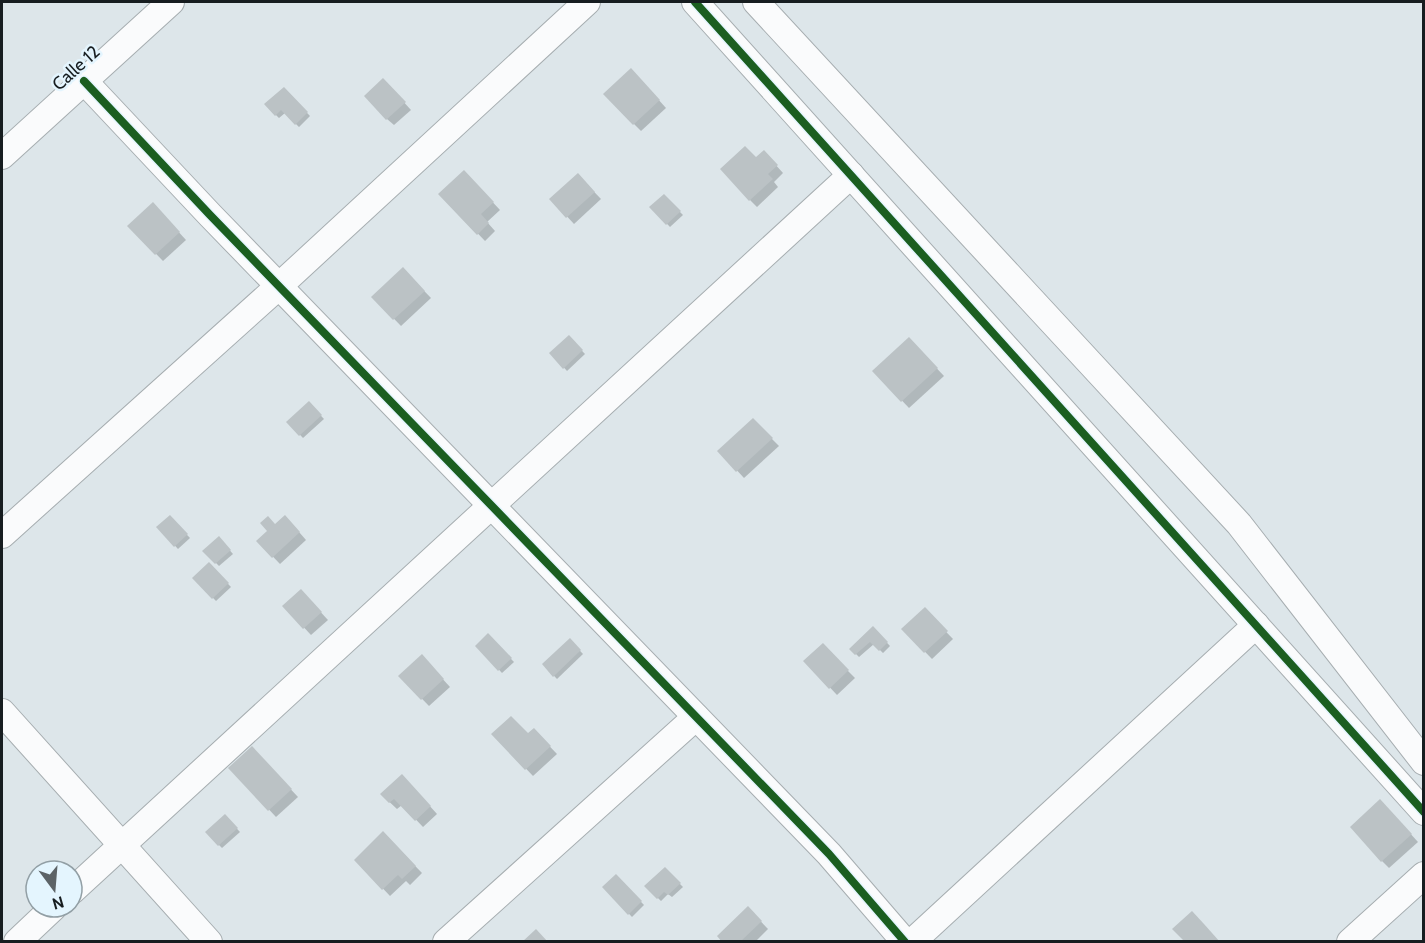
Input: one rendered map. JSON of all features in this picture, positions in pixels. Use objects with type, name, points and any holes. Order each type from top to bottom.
[{"type":"street","name":"Calle 12","points":[[2,156],[171,2]]},
{"type":"street","points":[[2,535],[279,286],[587,2]]},
{"type":"street","points":[[695,2],[1424,812]]},
{"type":"street","points":[[756,2],[1239,524],[1424,762]]},
{"type":"street","points":[[84,81],[279,286],[829,854],[905,942]]},
{"type":"street","points":[[84,880],[850,175]]},
{"type":"street","points":[[912,942],[1256,625]]},
{"type":"street","points":[[2,712],[209,942]]},
{"type":"street","points":[[446,942],[696,717]]},
{"type":"street","points":[[1350,942],[1424,875]]},
{"type":"street","points":[[17,942],[41,919]]},
{"type":"building","points":[[631,68],[660,100],[633,125],[603,94]]},
{"type":"building","points":[[383,78],[406,102],[386,120],[364,96]]},
{"type":"building","points":[[284,87],[308,112],[295,125],[281,110],[275,116],[264,104]]},
{"type":"building","points":[[745,146],[756,157],[764,150],[778,165],[768,174],[773,179],[749,201],[720,169]]},
{"type":"building","points":[[464,170],[494,202],[481,214],[489,223],[477,235],[438,194]]},
{"type":"building","points":[[578,173],[595,192],[566,218],[549,199]]},
{"type":"building","points":[[664,194],[681,211],[666,225],[649,207]]},
{"type":"building","points":[[153,202],[180,232],[155,255],[127,226]]},
{"type":"building","points":[[403,267],[425,291],[393,320],[371,297]]},
{"type":"building","points":[[569,335],[583,350],[563,369],[549,353]]},
{"type":"building","points":[[909,337],[938,368],[901,402],[872,371]]},
{"type":"building","points":[[309,401],[322,415],[299,436],[286,422]]},
{"type":"building","points":[[753,418],[773,438],[736,472],[717,451]]},
{"type":"building","points":[[170,515],[188,534],[174,547],[156,527]]},
{"type":"building","points":[[285,515],[300,532],[272,558],[256,541],[267,531],[260,523],[268,516],[275,524]]},
{"type":"building","points":[[219,536],[231,550],[215,564],[202,551]]},
{"type":"building","points":[[209,562],[229,583],[212,599],[192,578]]},
{"type":"building","points":[[301,589],[322,612],[303,629],[282,606]]},
{"type":"building","points":[[925,607],[948,631],[924,653],[901,629]]},
{"type":"building","points":[[873,626],[888,642],[879,651],[870,642],[855,655],[849,649]]},
{"type":"building","points":[[488,633],[512,658],[498,671],[475,646]]},
{"type":"building","points":[[570,638],[581,650],[553,677],[542,664]]},
{"type":"building","points":[[823,643],[849,670],[829,689],[803,661]]},
{"type":"building","points":[[422,654],[444,679],[421,700],[398,676]]},
{"type":"building","points":[[511,716],[528,733],[534,728],[551,746],[525,770],[491,734]]},
{"type":"building","points":[[252,746],[292,789],[268,811],[228,768]]},
{"type":"building","points":[[402,774],[431,806],[415,821],[394,799],[389,803],[380,794]]},
{"type":"building","points":[[1380,799],[1412,834],[1381,862],[1350,827]]},
{"type":"building","points":[[225,814],[238,828],[218,846],[205,832]]},
{"type":"building","points":[[383,831],[416,866],[402,879],[398,875],[382,890],[354,860]]},
{"type":"building","points":[[665,867],[681,883],[668,895],[664,892],[657,899],[644,886]]},
{"type":"building","points":[[616,874],[642,901],[628,915],[602,887]]},
{"type":"building","points":[[748,906],[762,921],[740,942],[722,942],[717,936]]},
{"type":"building","points":[[1192,911],[1220,942],[1185,942],[1172,929]]},
{"type":"building","points":[[536,929],[548,942],[522,942]]},
{"type":"cycle path","points":[[695,2],[1424,812]]},
{"type":"cycle path","points":[[84,81],[210,215],[829,854],[905,942]]}]
